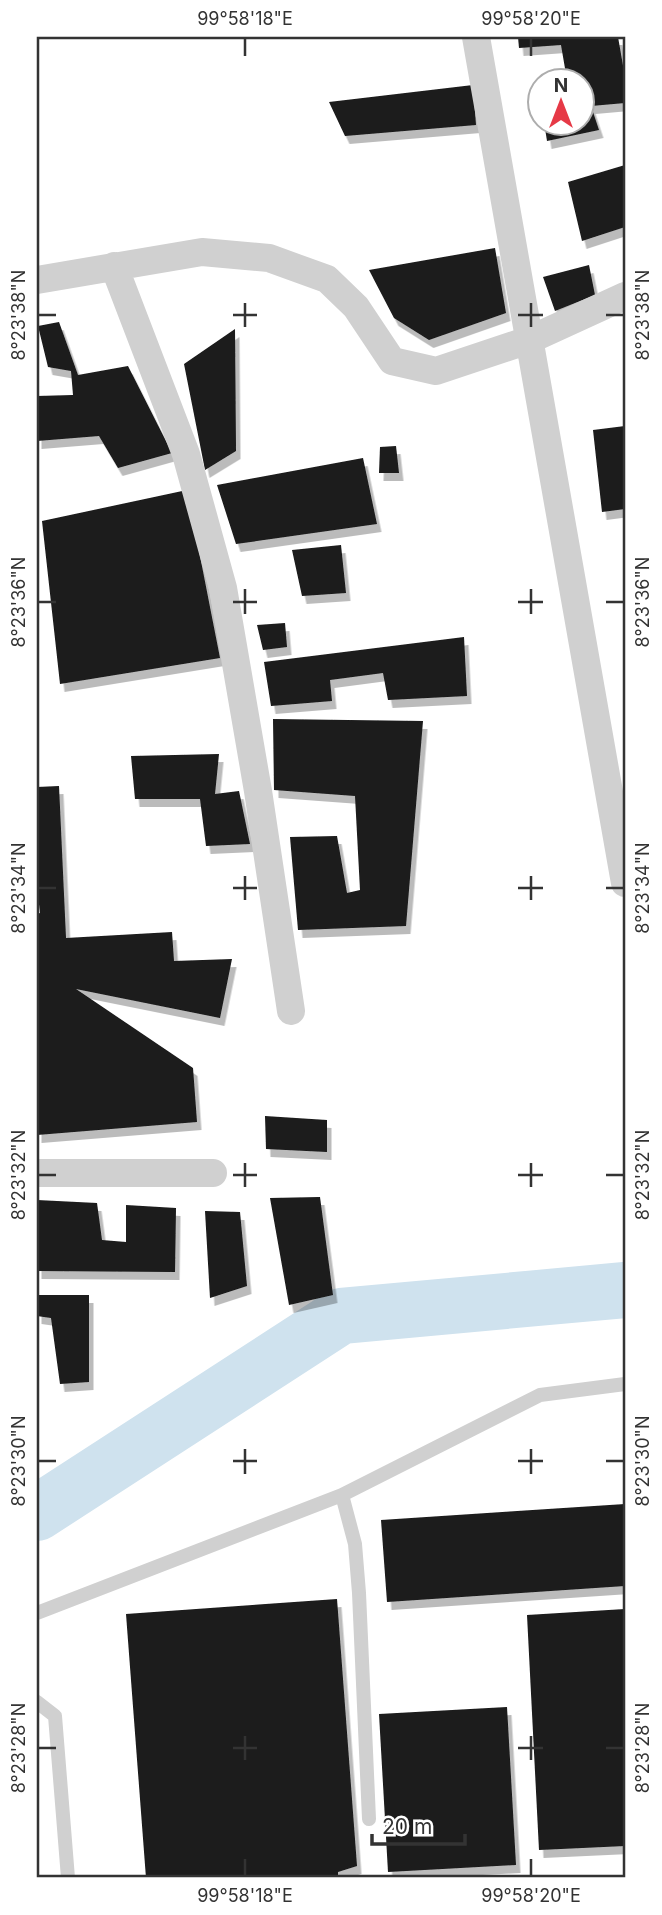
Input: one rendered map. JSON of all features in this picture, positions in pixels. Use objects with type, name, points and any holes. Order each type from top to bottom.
[{"type":"street","points":[[476,37],[625,883]]},
{"type":"street","points":[[37,280],[202,252],[269,258],[327,279],[356,307],[392,361],[436,371],[529,340],[625,296]]},
{"type":"street","points":[[114,266],[186,454],[223,589],[258,791],[291,1011]]},
{"type":"street","points":[[37,1173],[213,1173]]},
{"type":"lane","points":[[37,1614],[342,1495],[540,1395],[625,1384]]},
{"type":"lane","points":[[342,1495],[355,1544],[369,1819]]},
{"type":"lane","points":[[37,1702],[55,1716],[68,1878]]},
{"type":"building","points":[[518,37],[618,37],[625,77],[625,103],[596,106],[596,66],[565,66],[561,45],[519,48]]},
{"type":"building","points":[[473,85],[476,125],[345,136],[329,102]]},
{"type":"building","points":[[546,136],[571,136],[547,141]]},
{"type":"building","points":[[625,165],[625,227],[582,241],[568,182]]},
{"type":"building","points":[[495,248],[506,313],[429,340],[394,318],[369,270]]},
{"type":"building","points":[[589,265],[595,295],[555,311],[543,277]]},
{"type":"building","points":[[59,322],[78,375],[128,366],[172,453],[118,468],[99,436],[37,441],[37,396],[73,395],[71,371],[48,367],[38,326]]},
{"type":"building","points":[[235,329],[236,451],[205,470],[184,364]]},
{"type":"building","points":[[625,426],[625,509],[602,512],[593,430]]},
{"type":"building","points":[[396,446],[399,473],[379,473],[380,447]]},
{"type":"building","points":[[363,458],[377,524],[236,544],[217,485]]},
{"type":"building","points":[[187,490],[220,658],[60,684],[42,521]]},
{"type":"building","points":[[341,545],[346,593],[302,596],[292,550]]},
{"type":"building","points":[[285,623],[287,647],[263,650],[257,625]]},
{"type":"building","points":[[464,637],[467,696],[388,700],[383,673],[330,680],[332,701],[271,706],[264,662]]},
{"type":"building","points":[[273,719],[423,721],[406,926],[298,930],[290,837],[337,836],[347,893],[360,890],[355,796],[274,790]]},
{"type":"building","points":[[219,754],[215,794],[239,791],[250,844],[206,846],[200,799],[135,799],[131,756]]},
{"type":"building","points":[[59,786],[66,938],[172,932],[174,961],[232,959],[220,1018],[76,989],[193,1068],[197,1122],[37,1135],[37,914],[40,913],[37,886],[37,787]]},
{"type":"building","points":[[265,1116],[327,1120],[327,1152],[266,1149]]},
{"type":"building","points":[[320,1197],[333,1295],[289,1305],[270,1198]]},
{"type":"building","points":[[37,1200],[97,1203],[102,1240],[126,1242],[126,1205],[176,1208],[175,1272],[37,1271]]},
{"type":"building","points":[[205,1211],[240,1212],[247,1286],[210,1298]]},
{"type":"building","points":[[37,1295],[89,1295],[89,1382],[60,1384],[51,1318],[37,1316]]},
{"type":"building","points":[[625,1504],[625,1586],[387,1602],[381,1520]]},
{"type":"building","points":[[337,1599],[357,1866],[338,1872],[338,1878],[146,1878],[126,1614]]},
{"type":"building","points":[[625,1609],[625,1846],[539,1850],[527,1615]]},
{"type":"building","points":[[507,1707],[516,1865],[388,1872],[379,1714]]},
{"type":"waterway","points":[[37,1513],[341,1316],[625,1290]]}]
